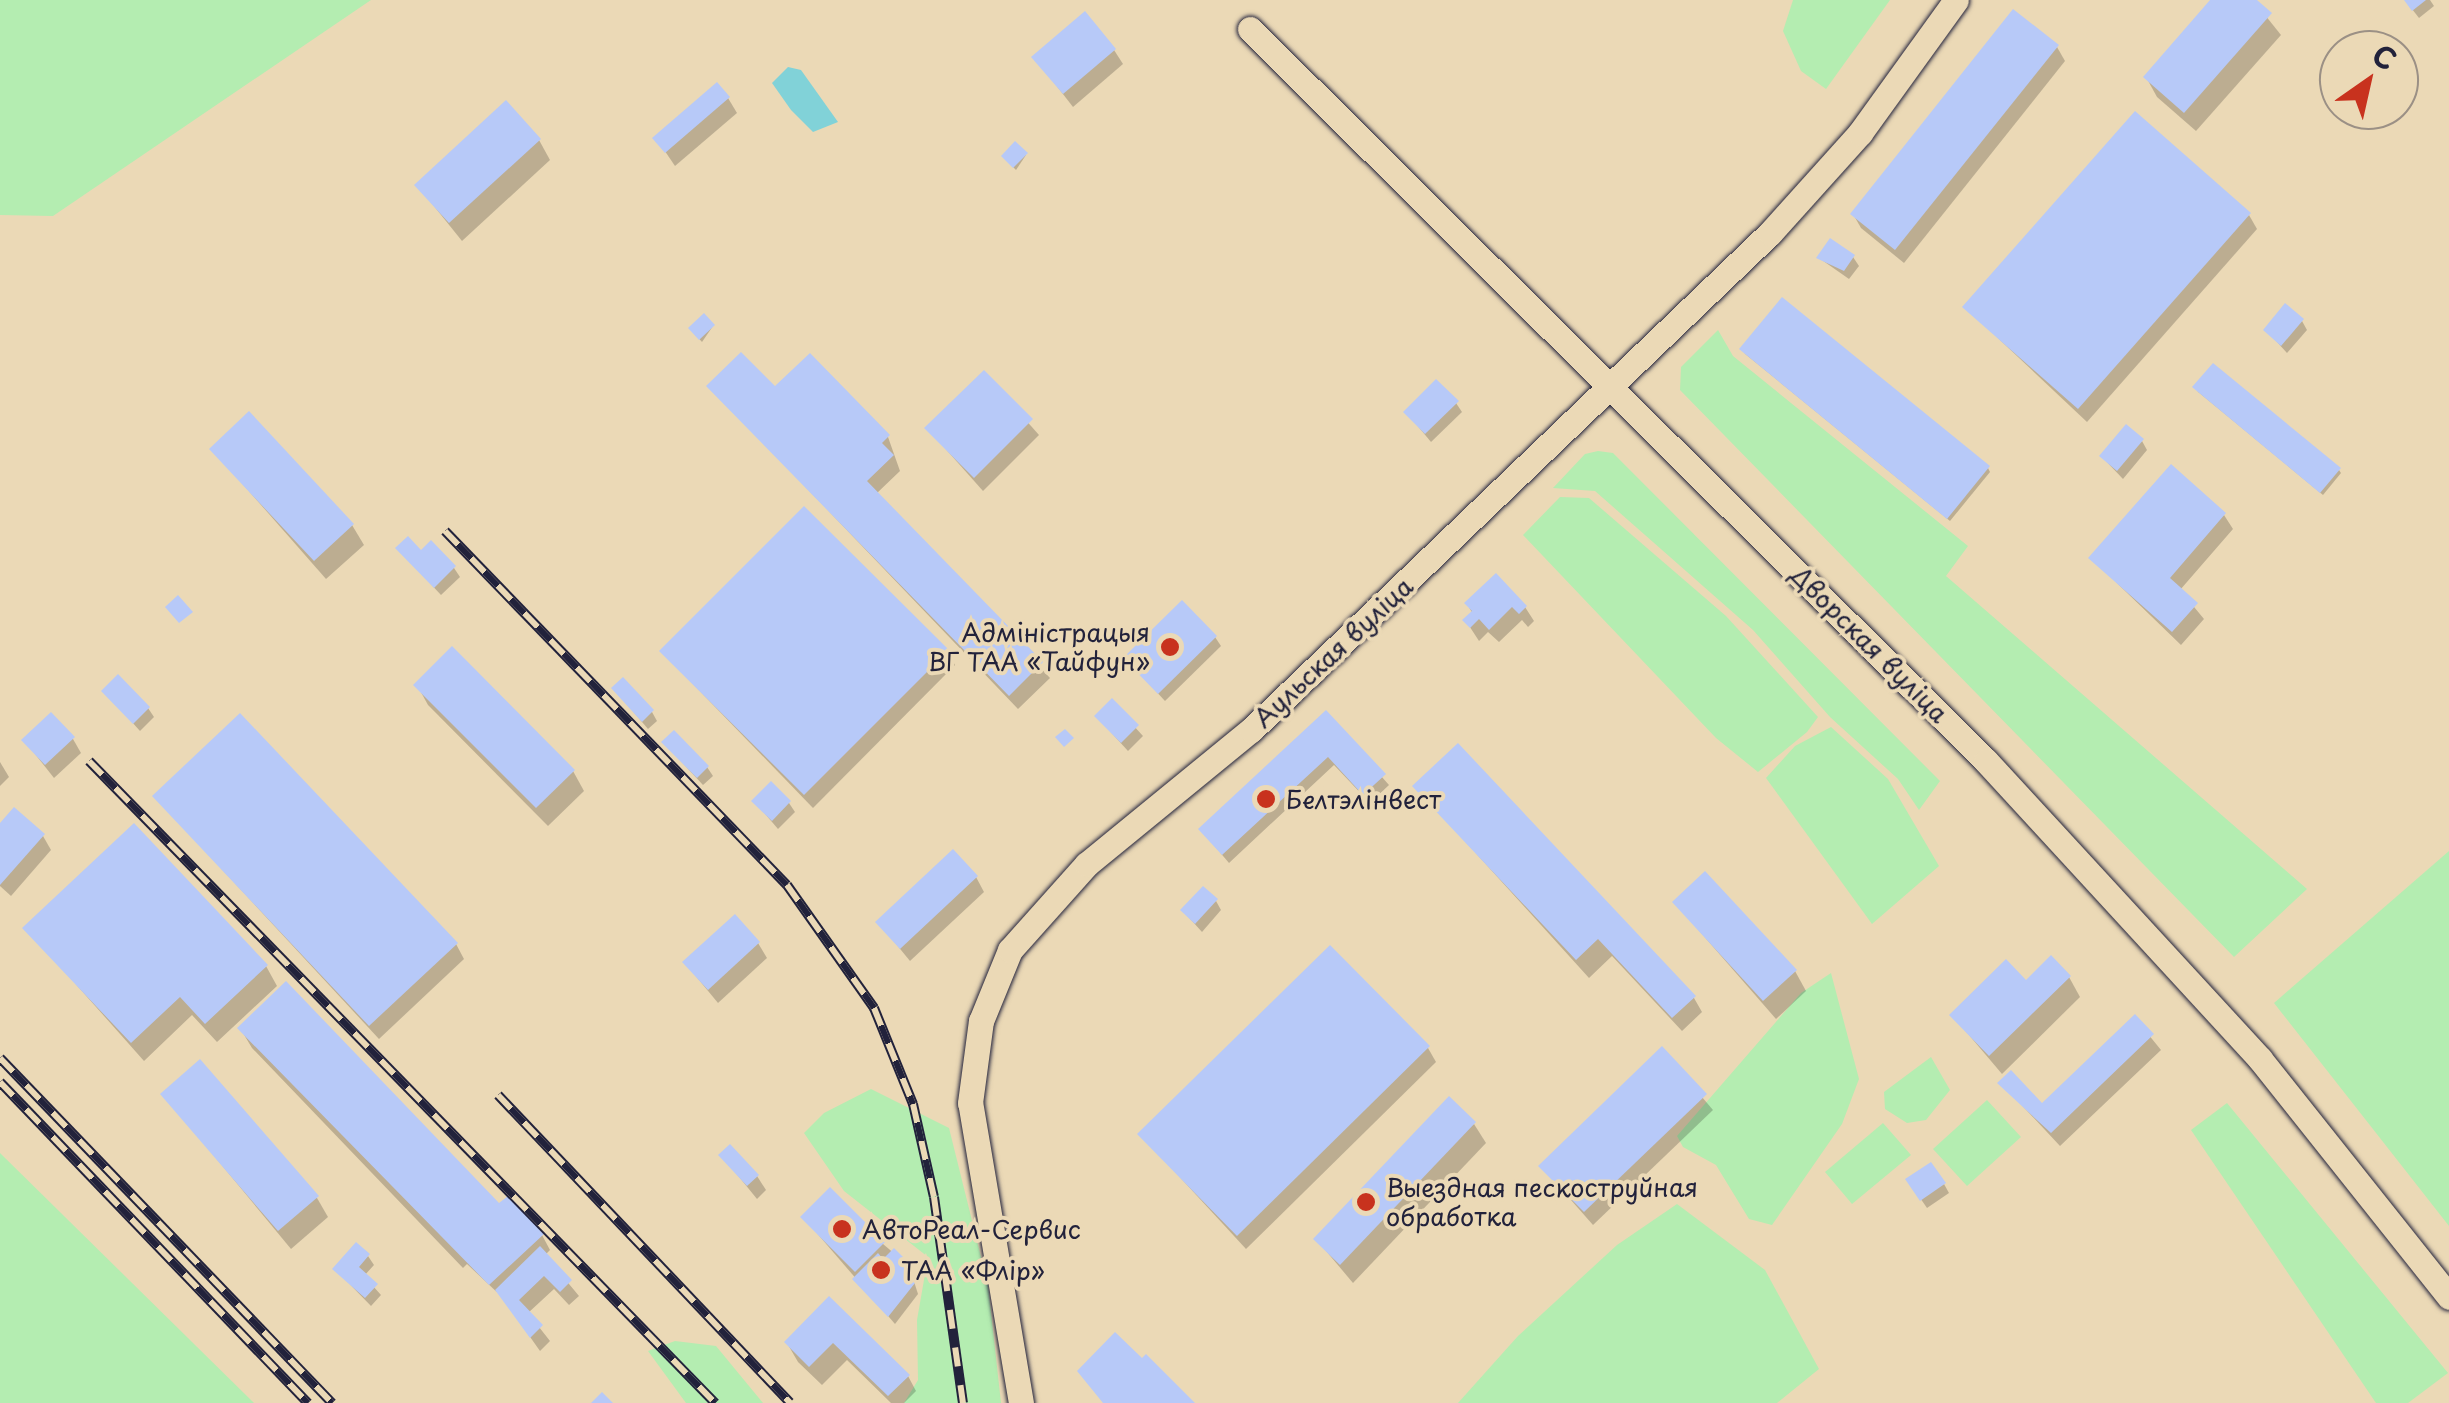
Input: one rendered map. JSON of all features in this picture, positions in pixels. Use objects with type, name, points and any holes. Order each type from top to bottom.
[{"type":"street","name":"Аульская вуліца","points":[[1021,1403],[970,1103],[981,1021],[1010,950],[1087,864],[1251,730],[1616,386],[1860,133],[1956,0]]},
{"type":"street","name":"Дворская вуліца","points":[[1250,29],[1616,386],[1986,761],[2193,984],[2449,1297]]},
{"type":"green space","points":[[0,0],[371,0],[53,216],[0,215]]},
{"type":"green space","points":[[1793,0],[1890,0],[1826,89],[1801,71],[1783,31]]},
{"type":"green space","points":[[1718,330],[1733,356],[1968,546],[1946,576],[2307,889],[2234,957],[1680,390],[1681,367]]},
{"type":"green space","points":[[1613,453],[1940,781],[1919,810],[1898,779],[1830,717],[1753,630],[1595,491],[1553,488],[1585,454]]},
{"type":"green space","points":[[1560,497],[1589,498],[1726,616],[1818,717],[1807,732],[1758,772],[1716,738],[1523,535]]},
{"type":"green space","points":[[1831,727],[1888,779],[1939,866],[1872,924],[1766,778],[1795,746]]},
{"type":"green space","points":[[2449,851],[2449,1226],[2274,1003]]},
{"type":"green space","points":[[1831,973],[1859,1079],[1842,1124],[1772,1225],[1749,1219],[1716,1165],[1683,1147],[1677,1136],[1801,993]]},
{"type":"green space","points":[[1931,1057],[1950,1090],[1926,1120],[1907,1123],[1885,1109],[1884,1092]]},
{"type":"green space","points":[[871,1089],[949,1128],[988,1285],[1001,1403],[904,1403],[918,1380],[917,1320],[928,1257],[844,1191],[804,1133],[824,1113]]},
{"type":"green space","points":[[1987,1100],[2021,1137],[1967,1186],[1933,1149]]},
{"type":"green space","points":[[2227,1103],[2448,1373],[2408,1403],[2376,1403],[2191,1130]]},
{"type":"green space","points":[[1883,1123],[1911,1155],[1852,1204],[1825,1172]]},
{"type":"green space","points":[[0,1153],[254,1403],[0,1403]]},
{"type":"green space","points":[[1677,1204],[1765,1270],[1819,1369],[1777,1403],[1458,1403],[1518,1336],[1617,1245]]},
{"type":"green space","points":[[675,1341],[716,1346],[763,1403],[686,1403],[648,1351]]},
{"type":"water","points":[[788,67],[801,70],[838,122],[813,132],[791,110],[772,83]]},
{"type":"building","points":[[2210,0],[2257,0],[2272,13],[2184,113],[2143,77]]},
{"type":"building","points":[[2404,0],[2426,0],[2412,11]]},
{"type":"building","points":[[2013,9],[2059,45],[1895,250],[1850,214]]},
{"type":"building","points":[[1085,11],[1116,49],[1063,94],[1031,57]]},
{"type":"building","points":[[717,82],[730,97],[665,153],[652,138]]},
{"type":"building","points":[[506,100],[541,139],[449,223],[414,185]]},
{"type":"building","points":[[2135,111],[2251,213],[2078,409],[1962,307]]},
{"type":"building","points":[[1015,141],[1028,153],[1013,168],[1001,156]]},
{"type":"building","points":[[1830,238],[1855,255],[1844,271],[1816,258]]},
{"type":"building","points":[[1782,297],[1990,466],[1947,519],[1739,349]]},
{"type":"building","points":[[2285,303],[2304,319],[2281,346],[2263,330]]},
{"type":"building","points":[[704,313],[715,325],[699,340],[688,328]]},
{"type":"building","points":[[741,352],[775,386],[810,353],[890,435],[882,443],[894,455],[867,481],[1043,662],[1009,696],[706,386]]},
{"type":"building","points":[[2213,363],[2341,468],[2320,493],[2192,387]]},
{"type":"building","points":[[984,370],[1033,419],[974,478],[924,428]]},
{"type":"building","points":[[1436,379],[1459,401],[1425,434],[1403,412]]},
{"type":"building","points":[[249,411],[354,524],[314,561],[209,449]]},
{"type":"building","points":[[2126,424],[2144,439],[2117,471],[2099,456]]},
{"type":"building","points":[[2171,464],[2226,513],[2170,578],[2198,603],[2172,632],[2088,558]]},
{"type":"building","points":[[804,506],[949,650],[804,795],[659,651]]},
{"type":"building","points":[[408,536],[421,550],[431,540],[456,566],[434,588],[395,548]]},
{"type":"building","points":[[1496,573],[1527,606],[1519,614],[1512,607],[1489,630],[1479,619],[1470,628],[1462,620],[1472,611],[1464,603]]},
{"type":"building","points":[[178,595],[193,612],[179,623],[165,607]]},
{"type":"building","name":"Адміністрацыя ВГ ТАА «Тайфун»","points":[[1182,600],[1217,636],[1158,694],[1123,658]]},
{"type":"building","points":[[452,646],[575,770],[536,808],[413,685]]},
{"type":"building","points":[[118,674],[150,707],[133,724],[101,691]]},
{"type":"building","points":[[623,677],[654,710],[642,722],[611,688]]},
{"type":"building","points":[[1112,698],[1139,725],[1121,743],[1094,716]]},
{"type":"building","points":[[1326,710],[1386,774],[1363,795],[1328,757],[1222,855],[1198,829]]},
{"type":"building","points":[[51,712],[75,737],[45,765],[21,740]]},
{"type":"building","points":[[240,713],[458,943],[369,1026],[152,796]]},
{"type":"building","points":[[1065,729],[1074,738],[1064,747],[1055,737]]},
{"type":"building","points":[[674,730],[709,766],[697,778],[661,742]]},
{"type":"building","points":[[1458,743],[1696,996],[1672,1018],[1598,939],[1576,960],[1412,786]]},
{"type":"building","points":[[771,781],[791,801],[772,821],[751,801]]},
{"type":"building","points":[[14,807],[45,834],[0,885],[0,823]]},
{"type":"building","points":[[134,823],[268,965],[205,1024],[180,997],[131,1043],[22,928]]},
{"type":"building","points":[[953,849],[978,876],[900,949],[875,922]]},
{"type":"building","points":[[1705,871],[1797,970],[1763,1001],[1672,902]]},
{"type":"building","points":[[1203,886],[1218,899],[1195,924],[1180,910]]},
{"type":"building","points":[[735,914],[760,942],[708,990],[682,962]]},
{"type":"building","points":[[1330,945],[1430,1046],[1237,1236],[1137,1134]]},
{"type":"building","points":[[2051,955],[2071,976],[1989,1056],[1949,1015],[2006,959],[2026,980]]},
{"type":"building","points":[[286,981],[499,1203],[508,1196],[544,1234],[489,1285],[237,1028]]},
{"type":"building","points":[[2135,1014],[2154,1034],[2051,1133],[1997,1083],[2011,1070],[2042,1103]]},
{"type":"building","points":[[1662,1046],[1707,1094],[1584,1212],[1538,1166]]},
{"type":"building","points":[[200,1059],[319,1196],[278,1231],[160,1094]]},
{"type":"building","points":[[1449,1096],[1476,1122],[1340,1265],[1313,1239]]},
{"type":"building","points":[[730,1144],[759,1175],[747,1186],[718,1155]]},
{"type":"building","points":[[1931,1162],[1946,1183],[1920,1201],[1905,1179]]},
{"type":"building","name":"АвтоРеал-Сервис","points":[[830,1187],[885,1242],[855,1272],[800,1217]]},
{"type":"building","points":[[356,1242],[370,1254],[359,1267],[378,1284],[365,1298],[332,1269]]},
{"type":"building","points":[[540,1246],[572,1280],[560,1292],[544,1276],[519,1300],[543,1325],[530,1338],[495,1290]]},
{"type":"building","points":[[894,1248],[911,1265],[904,1271],[915,1283],[888,1317],[852,1279],[878,1253],[883,1259]]},
{"type":"building","points":[[829,1296],[910,1375],[888,1396],[833,1343],[809,1367],[784,1342]]},
{"type":"building","points":[[1115,1332],[1142,1358],[1146,1354],[1195,1403],[1103,1403],[1077,1371]]},
{"type":"building","points":[[602,1392],[613,1403],[591,1403]]},
{"type":"railway","points":[[445,531],[787,885],[874,1008],[913,1104],[934,1197],[963,1403]]},
{"type":"railway","points":[[89,761],[715,1403]]},
{"type":"railway","points":[[0,1058],[332,1403]]},
{"type":"railway","points":[[0,1082],[308,1403]]},
{"type":"railway","points":[[498,1095],[790,1403]]},
{"type":"place","name":"Адміністрацыя ВГ ТАА «Тайфун»","points":[[1170,647]]},
{"type":"place","name":"Белтэлінвест","points":[[1266,799]]},
{"type":"place","name":"Выездная пескоструйная обработка","points":[[1366,1202]]},
{"type":"place","name":"АвтоРеал-Сервис","points":[[842,1229]]},
{"type":"place","name":"ТАА «Флір»","points":[[881,1270]]}]
